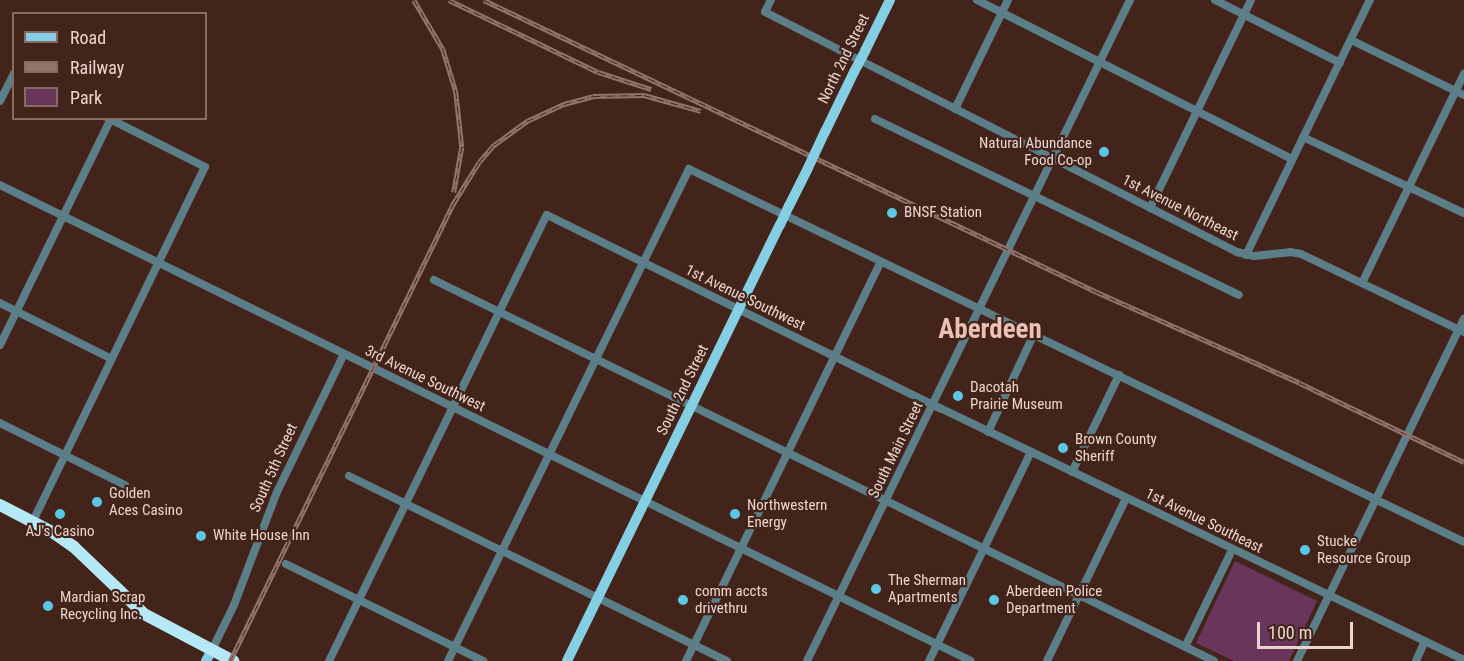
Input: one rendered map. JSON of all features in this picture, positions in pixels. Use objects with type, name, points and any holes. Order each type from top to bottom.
[{"type":"highway","points":[[0,505],[33,521],[74,548],[144,614],[209,656],[233,661]]},
{"type":"main road","name":"North 2nd Street","points":[[825,132],[890,0]]},
{"type":"main road","name":"South 2nd Street","points":[[567,661],[825,132]]},
{"type":"street","name":"1st Avenue Northeast","points":[[771,0],[765,12],[1246,255],[1296,252],[1461,330]]},
{"type":"street","points":[[977,0],[1292,159]]},
{"type":"street","points":[[955,109],[1008,0]]},
{"type":"street","name":"South Main Street","points":[[807,661],[1130,0]]},
{"type":"street","points":[[1215,0],[1340,63]]},
{"type":"street","points":[[1150,208],[1251,0]]},
{"type":"street","points":[[1246,255],[1370,0]]},
{"type":"street","points":[[1351,40],[1460,93]]},
{"type":"street","points":[[1362,283],[1409,187],[1460,93],[1464,74]]},
{"type":"street","points":[[0,101],[12,77]]},
{"type":"street","points":[[875,119],[1239,295]]},
{"type":"street","points":[[0,345],[109,120]]},
{"type":"street","points":[[33,521],[206,167],[111,120]]},
{"type":"street","points":[[1303,136],[1464,213]]},
{"type":"street","points":[[448,661],[689,169],[1464,542]]},
{"type":"street","name":"3rd Avenue Southwest","points":[[0,184],[971,661]]},
{"type":"street","name":"1st Avenue Southwest","points":[[500,312],[547,215],[933,405]]},
{"type":"street","points":[[686,661],[881,262]]},
{"type":"street","points":[[435,279],[1214,661]]},
{"type":"street","points":[[0,303],[112,359]]},
{"type":"street","points":[[328,661],[500,312]]},
{"type":"street","points":[[1297,661],[1407,434],[1461,330],[1464,318]]},
{"type":"street","points":[[988,432],[1034,334]]},
{"type":"street","name":"South 5th Street","points":[[209,656],[238,596],[277,492],[344,354]]},
{"type":"street","points":[[1072,472],[1119,375]]},
{"type":"street","name":"1st Avenue Southeast","points":[[933,405],[1464,660]]},
{"type":"street","points":[[0,423],[124,485]]},
{"type":"street","points":[[929,661],[1031,452]]},
{"type":"street","points":[[349,476],[727,661]]},
{"type":"street","points":[[1047,661],[1126,498]]},
{"type":"street","points":[[1185,646],[1232,550]]},
{"type":"street","points":[[286,564],[483,661]]},
{"type":"street","points":[[1416,661],[1425,641]]},
{"type":"green space","points":[[1235,561],[1317,601],[1289,661],[1234,661],[1196,643]]},
{"type":"railway","points":[[414,0],[443,49],[456,92],[462,147],[454,192]]},
{"type":"railway","points":[[449,0],[598,72],[651,89]]},
{"type":"railway","points":[[484,0],[1097,292],[1300,383],[1464,462]]},
{"type":"railway","points":[[230,661],[453,204],[479,162],[494,145],[527,121],[564,104],[593,96],[644,95],[701,111]]},
{"type":"place","name":"Natural Abundance Food Co-op","points":[[1104,152]]},
{"type":"place","name":"BNSF Station","points":[[892,213]]},
{"type":"place","name":"Dacotah Prairie Museum","points":[[958,396]]},
{"type":"place","name":"Brown County Sheriff","points":[[1063,448]]},
{"type":"place","name":"Golden Aces Casino","points":[[97,502]]},
{"type":"place","name":"AJ's Casino","points":[[60,514]]},
{"type":"place","name":"Northwestern Energy","points":[[735,514]]},
{"type":"place","name":"White House Inn","points":[[201,536]]},
{"type":"place","name":"Stucke Resource Group","points":[[1305,550]]},
{"type":"place","name":"The Sherman Apartments","points":[[876,589]]},
{"type":"place","name":"comm accts drivethru","points":[[683,600]]},
{"type":"place","name":"Aberdeen Police Department","points":[[994,600]]},
{"type":"place","name":"Mardian Scrap Recycling Inc.","points":[[48,606]]},
{"type":"district","name":"Aberdeen","points":[[990,330]]}]
